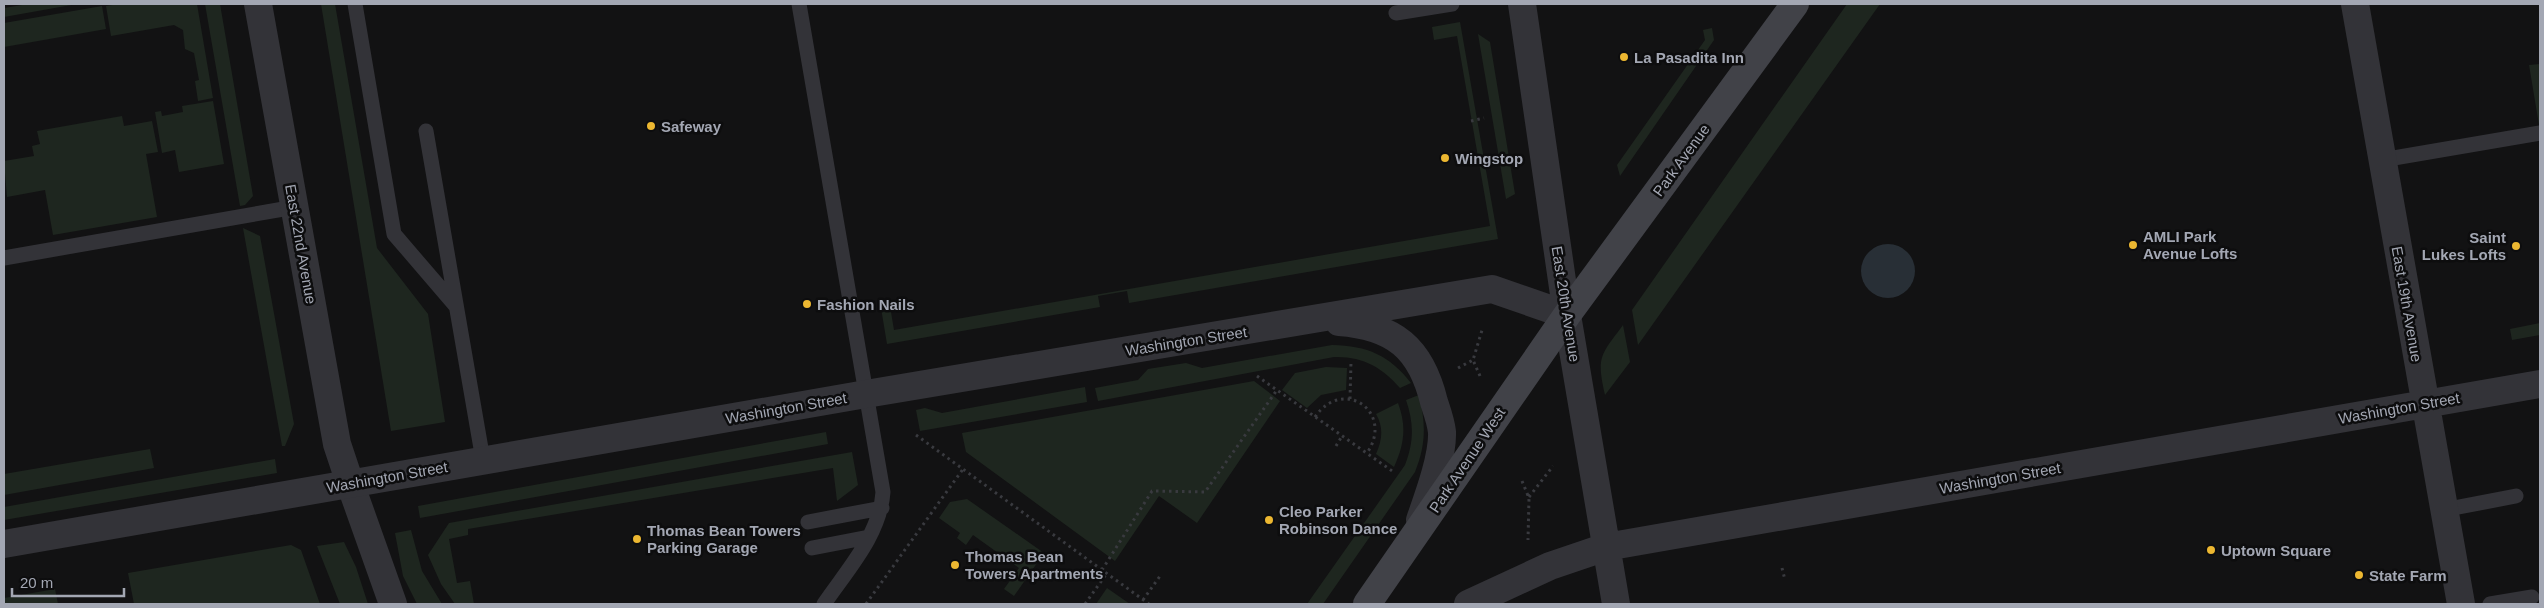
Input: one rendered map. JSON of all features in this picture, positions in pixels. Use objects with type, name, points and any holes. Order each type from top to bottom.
[{"type":"main road","name":"Park Avenue","points":[[1567,315],[1795,4]]},
{"type":"main road","name":"Park Avenue West","points":[[1367,604],[1567,315]]},
{"type":"street","name":"East 22nd Avenue","points":[[258,4],[337,444],[393,604]]},
{"type":"street","name":"East 20th Avenue","points":[[1522,4],[1567,315],[1616,604]]},
{"type":"street","name":"East 19th Avenue","points":[[2355,4],[2461,604]]},
{"type":"street","name":"Washington Street","points":[[4,544],[866,394],[1492,289],[1567,315]]},
{"type":"street","points":[[1307,320],[1362,324],[1391,334],[1415,355],[1430,382],[1442,432],[1434,481],[1415,535]]},
{"type":"street","name":"Washington Street","points":[[1468,604],[1550,566],[1606,547],[2540,384]]},
{"type":"lane","points":[[355,4],[394,234],[456,307]]},
{"type":"lane","points":[[799,4],[882,487],[882,508],[869,537],[824,604]]},
{"type":"lane","points":[[1396,13],[1452,4]]},
{"type":"lane","points":[[426,131],[482,460]]},
{"type":"lane","points":[[2382,160],[2540,133]]},
{"type":"lane","points":[[4,258],[295,208]]},
{"type":"lane","points":[[2444,510],[2516,496]]},
{"type":"lane","points":[[808,522],[882,508]]},
{"type":"lane","points":[[812,548],[869,537]]},
{"type":"lane","points":[[2490,604],[2532,597]]},
{"type":"path","points":[[1471,121],[1484,118]]},
{"type":"path","points":[[1480,376],[1473,360],[1483,327]]},
{"type":"path","points":[[1350,399],[1351,362]]},
{"type":"path","points":[[1258,376],[1395,473]]},
{"type":"path","points":[[1102,570],[1152,492],[1205,492],[1277,390]]},
{"type":"path","points":[[1316,417],[1330,402],[1350,399],[1368,409],[1376,426],[1372,445],[1367,453]]},
{"type":"path","points":[[916,435],[1149,604]]},
{"type":"path","points":[[1336,446],[1342,436]]},
{"type":"path","points":[[1529,498],[1553,466]]},
{"type":"path","points":[[866,604],[963,469]]},
{"type":"path","points":[[1522,480],[1529,498],[1528,547]]},
{"type":"path","points":[[1782,568],[1785,580]]},
{"type":"path","points":[[1085,604],[1107,573]]},
{"type":"path","points":[[1142,600],[1160,576]]},
{"type":"shaded area","points":[[28,4],[77,4],[4,17],[4,8]]},
{"type":"shaded area","points":[[119,4],[197,4],[213,98],[198,101],[195,81],[199,80],[194,53],[185,49],[183,30],[174,25],[111,36],[106,6]]},
{"type":"shaded area","points":[[205,4],[220,4],[253,196],[245,205],[240,206]]},
{"type":"shaded area","points":[[321,4],[335,4],[377,248],[428,314],[445,422],[391,431]]},
{"type":"shaded area","points":[[1847,4],[1880,4],[1638,345],[1632,310]]},
{"type":"shaded area","points":[[102,6],[106,29],[4,47],[4,23]]},
{"type":"shaded area","points":[[1460,22],[1498,239],[1129,303],[1127,291],[1098,296],[1100,307],[887,344],[881,308],[890,306],[894,330],[1490,226],[1457,36],[1434,40],[1432,27]]},
{"type":"shaded area","points":[[1712,28],[1714,40],[1620,176],[1617,165],[1705,40],[1703,30]]},
{"type":"shaded area","points":[[1478,34],[1490,42],[1515,194],[1506,199]]},
{"type":"shaded area","points":[[2540,64],[2540,125],[2539,125],[2529,65]]},
{"type":"shaded area","points":[[213,101],[224,164],[179,172],[175,150],[162,153],[155,112],[161,111],[162,116],[183,112],[182,106]]},
{"type":"shaded area","points":[[122,116],[124,126],[152,121],[158,152],[146,154],[157,217],[53,235],[45,190],[7,197],[4,161],[34,156],[32,146],[40,144],[37,131]]},
{"type":"shaded area","points":[[243,228],[260,236],[294,424],[285,446],[282,446]]},
{"type":"shaded area","points":[[1888,244],[1898,246],[1907,252],[1913,261],[1915,271],[1913,281],[1907,290],[1898,296],[1888,298],[1878,296],[1869,290],[1863,281],[1861,271],[1863,261],[1869,252],[1878,246]]},
{"type":"shaded area","points":[[2540,323],[2540,335],[2512,340],[2510,329]]},
{"type":"shaded area","points":[[1623,325],[1630,362],[1605,395],[1601,372],[1602,357]]},
{"type":"shaded area","points":[[1332,345],[1356,347],[1377,354],[1394,365],[1411,383],[1400,388],[1386,374],[1371,364],[1354,358],[1334,357],[1098,401],[1095,388],[1138,380],[1148,369],[1186,363],[1202,368]]},
{"type":"shaded area","points":[[1326,367],[1347,368],[1346,390],[1321,395],[1307,408],[1282,390],[1295,373]]},
{"type":"shaded area","points":[[1254,381],[1280,401],[1197,523],[1159,496],[1115,561],[966,452],[962,433]]},
{"type":"shaded area","points":[[1085,387],[1087,402],[920,431],[916,410],[925,408],[942,413]]},
{"type":"shaded area","points":[[1419,395],[1424,434],[1419,462],[1415,472],[1323,604],[1307,604],[1405,465],[1412,432],[1406,400]]},
{"type":"shaded area","points":[[1398,403],[1403,420],[1403,436],[1394,467],[1376,454],[1381,434],[1376,414]]},
{"type":"shaded area","points":[[826,432],[828,444],[420,518],[418,506]]},
{"type":"shaded area","points":[[150,449],[154,468],[4,495],[4,474]]},
{"type":"shaded area","points":[[852,452],[858,485],[837,501],[833,468],[468,529],[468,535],[449,539],[457,583],[470,581],[474,604],[455,604],[441,584],[428,555],[449,523]]},
{"type":"shaded area","points":[[275,459],[277,473],[4,520],[4,507]]},
{"type":"shaded area","points":[[967,499],[1044,553],[1014,596],[1004,589],[1019,568],[973,535],[966,545],[957,538],[960,533],[939,518],[950,502]]},
{"type":"shaded area","points":[[411,530],[422,571],[442,604],[417,604],[403,576],[395,533]]},
{"type":"shaded area","points":[[344,542],[356,567],[368,604],[340,604],[317,546]]},
{"type":"shaded area","points":[[291,545],[301,550],[320,604],[134,604],[128,573]]},
{"type":"shaded area","points":[[1107,588],[1130,604],[1096,604]]},
{"type":"shaded area","points":[[55,589],[58,604],[4,604],[4,598]]},
{"type":"place","name":"La Pasadita Inn","points":[[1624,57]]},
{"type":"place","name":"Safeway","points":[[651,126]]},
{"type":"place","name":"Wingstop","points":[[1445,158]]},
{"type":"place","name":"AMLI Park Avenue Lofts","points":[[2133,245]]},
{"type":"place","name":"Saint Lukes Lofts","points":[[2516,246]]},
{"type":"place","name":"Fashion Nails","points":[[807,304]]},
{"type":"place","name":"Cleo Parker Robinson Dance","points":[[1269,520]]},
{"type":"place","name":"Thomas Bean Towers Parking Garage","points":[[637,539]]},
{"type":"place","name":"Uptown Square","points":[[2211,550]]},
{"type":"place","name":"Thomas Bean Towers Apartments","points":[[955,565]]},
{"type":"place","name":"State Farm","points":[[2359,575]]}]
